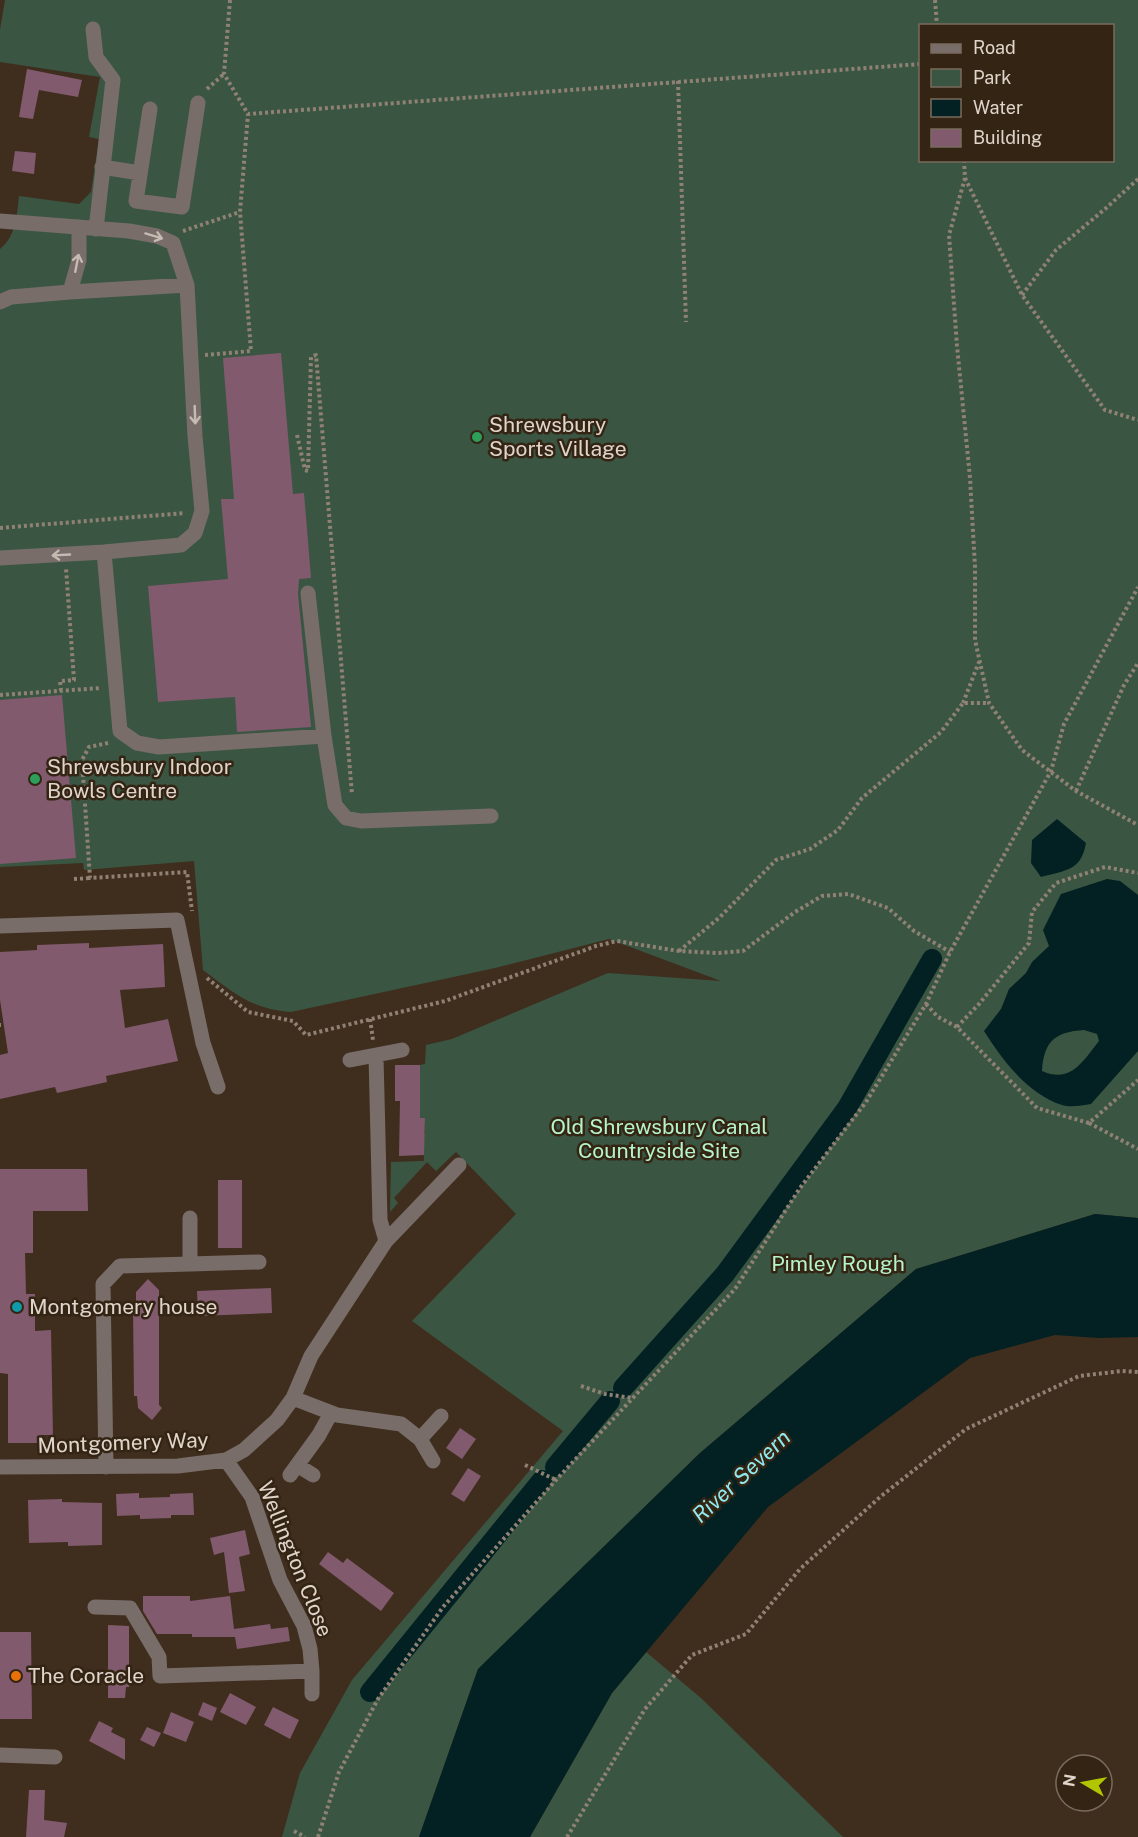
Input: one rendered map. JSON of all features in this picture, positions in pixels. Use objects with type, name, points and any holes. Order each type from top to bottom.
[{"type":"street","points":[[93,29],[96,57],[113,80],[96,229]]},
{"type":"street","points":[[150,109],[136,201],[182,207],[198,102]]},
{"type":"street","points":[[102,167],[140,173]]},
{"type":"street","points":[[0,221],[145,233],[173,243],[187,285],[202,511],[195,533],[181,545],[0,558]]},
{"type":"street","points":[[70,292],[79,260],[79,227]]},
{"type":"street","points":[[0,302],[12,297],[187,285]]},
{"type":"street","points":[[104,552],[120,730],[137,743],[159,747],[324,736]]},
{"type":"street","points":[[308,593],[324,736],[335,806],[346,818],[354,820],[491,816]]},
{"type":"street","points":[[0,926],[177,920],[203,1043],[218,1087]]},
{"type":"street","points":[[350,1060],[402,1050]]},
{"type":"street","points":[[376,1056],[380,1220],[386,1241]]},
{"type":"street","name":"Montgomery Way","points":[[0,1467],[178,1466],[226,1460],[244,1450],[277,1420],[293,1398],[311,1356],[386,1241],[459,1166]]},
{"type":"street","points":[[190,1218],[190,1264]]},
{"type":"street","points":[[106,1467],[103,1284],[120,1266],[259,1263]]},
{"type":"street","points":[[293,1398],[331,1413],[401,1424],[420,1439],[433,1461]]},
{"type":"street","points":[[313,1474],[293,1470],[319,1435],[331,1413]]},
{"type":"street","points":[[420,1439],[441,1416]]},
{"type":"street","name":"Wellington Close","points":[[95,1607],[130,1608],[159,1657],[160,1676],[312,1671],[310,1649],[304,1626],[280,1580],[252,1497],[226,1460]]},
{"type":"street","points":[[312,1671],[312,1694]]},
{"type":"street","points":[[0,1755],[55,1757]]},
{"type":"path","points":[[191,356],[251,351],[240,212],[248,114],[224,74],[230,0]]},
{"type":"path","points":[[935,0],[937,24]]},
{"type":"path","points":[[248,114],[919,64]]},
{"type":"path","points":[[198,102],[207,88],[224,74]]},
{"type":"path","points":[[678,81],[686,322]]},
{"type":"path","points":[[964,162],[965,178],[949,235],[970,478],[975,567],[975,640],[989,703],[1022,750],[1076,791],[1138,825]]},
{"type":"path","points":[[965,178],[1022,295],[1104,410],[1138,420]]},
{"type":"path","points":[[1022,295],[1056,250],[1138,178]]},
{"type":"path","points":[[173,243],[182,231],[240,212]]},
{"type":"path","points":[[297,435],[305,470],[308,471],[311,357],[316,355],[354,820]]},
{"type":"path","points":[[0,528],[202,511]]},
{"type":"path","points":[[61,691],[60,681],[74,680],[66,567],[80,566],[80,554]]},
{"type":"path","points":[[318,1837],[339,1772],[378,1699],[443,1607],[556,1480],[735,1289],[800,1188],[866,1102],[926,1004],[950,952],[1051,771],[1064,724],[1138,587]]},
{"type":"path","points":[[679,951],[720,917],[776,860],[810,849],[838,830],[862,798],[941,732],[963,703],[980,661]]},
{"type":"path","points":[[1076,791],[1124,685],[1138,663]]},
{"type":"path","points":[[0,696],[117,687]]},
{"type":"path","points":[[963,703],[989,703]]},
{"type":"path","points":[[90,878],[82,760],[89,747],[108,743],[120,730]]},
{"type":"path","points":[[957,1027],[1029,943],[1032,912],[1056,884],[1105,867],[1138,873]]},
{"type":"path","points":[[74,879],[188,872],[193,916]]},
{"type":"path","points":[[199,971],[248,1012],[293,1021],[306,1035],[445,1001],[596,945],[617,941],[679,951],[717,953],[744,951],[795,912],[822,896],[848,894],[888,908],[914,931],[950,952]]},
{"type":"path","points":[[926,1004],[938,1017],[957,1027],[1037,1108],[1089,1123],[1138,1149]]},
{"type":"path","points":[[1089,1123],[1138,1080]]},
{"type":"path","points":[[567,1837],[645,1709],[692,1655],[746,1634],[800,1569],[880,1497],[966,1430],[976,1425],[1079,1376],[1122,1371],[1138,1372]]},
{"type":"path","points":[[581,1386],[605,1394],[633,1398]]},
{"type":"path","points":[[525,1465],[556,1480]]},
{"type":"path","points":[[294,1832],[305,1837]]},
{"type":"green space","name":"Shrewsbury Sports Village","points":[[5,0],[1138,0],[1138,1218],[1095,1214],[916,1269],[700,1453],[478,1669],[419,1837],[282,1837],[300,1773],[352,1680],[563,1431],[412,1321],[516,1214],[456,1152],[436,1171],[427,1162],[394,1198],[398,1203],[390,1212],[391,1162],[424,1161],[423,1139],[401,1134],[425,1134],[425,1118],[419,1118],[420,1065],[425,1064],[426,1045],[452,1039],[608,973],[721,981],[609,939],[495,968],[291,1012],[277,1010],[244,998],[203,970],[194,861],[84,870],[83,863],[0,867],[0,249],[13,232],[19,196],[79,204],[91,192],[99,139],[89,137],[100,77],[0,62],[0,30]]},
{"type":"green space","points":[[646,1652],[701,1698],[843,1837],[530,1837],[612,1693]]},
{"type":"water","points":[[1057,819],[1086,843],[1084,852],[1071,868],[1041,877],[1031,863],[1032,840]]},
{"type":"water","points":[[1107,879],[1120,881],[1138,895],[1138,1051],[1091,1104],[1073,1106],[1062,1105],[1050,1100],[1027,1085],[999,1054],[984,1031],[1001,1009],[1009,989],[1049,946],[1043,930],[1061,894]],"holes":[[[1084,1030],[1097,1034],[1099,1041],[1082,1063],[1075,1068],[1061,1075],[1042,1071],[1045,1052],[1058,1036]]]},
{"type":"water","name":"River Severn","points":[[1095,1214],[1138,1218],[1138,1337],[1098,1338],[1055,1335],[970,1358],[768,1507],[612,1693],[530,1837],[419,1837],[478,1669],[700,1453],[916,1269]]},
{"type":"building","points":[[27,69],[82,80],[78,97],[39,90],[33,119],[19,117]]},
{"type":"building","points":[[15,151],[36,153],[34,174],[12,171]]},
{"type":"building","points":[[281,353],[293,494],[304,493],[311,578],[299,579],[298,594],[311,727],[237,732],[235,697],[158,702],[148,586],[228,579],[221,499],[234,499],[223,358]]},
{"type":"building","name":"Shrewsbury Indoor Bowls Centre","points":[[62,695],[76,858],[0,864],[0,700]]},
{"type":"building","points":[[89,943],[89,948],[163,944],[165,987],[120,990],[125,1028],[168,1019],[178,1061],[106,1076],[107,1082],[57,1093],[55,1087],[0,1099],[0,1055],[8,1053],[0,1000],[0,952],[37,950],[37,945]]},
{"type":"building","points":[[395,1065],[420,1065],[420,1118],[425,1118],[424,1155],[399,1156],[400,1101],[395,1101]]},
{"type":"building","name":"Montgomery house","points":[[0,1169],[87,1169],[88,1211],[33,1211],[33,1253],[25,1253],[26,1294],[35,1294],[35,1331],[51,1330],[53,1435],[41,1435],[41,1443],[8,1443],[8,1374],[0,1373]]},
{"type":"building","points":[[218,1180],[242,1180],[242,1248],[218,1248]]},
{"type":"building","points":[[148,1279],[159,1290],[159,1405],[162,1408],[152,1420],[138,1408],[137,1396],[134,1396],[133,1307],[136,1307],[136,1292]]},
{"type":"building","points":[[271,1288],[272,1313],[198,1316],[197,1291]]},
{"type":"building","points":[[460,1428],[476,1439],[462,1459],[446,1448]]},
{"type":"building","points":[[468,1468],[481,1476],[464,1502],[451,1494]]},
{"type":"building","points":[[139,1493],[139,1498],[170,1497],[170,1494],[193,1493],[194,1515],[140,1519],[140,1515],[117,1516],[116,1494]]},
{"type":"building","points":[[62,1499],[62,1502],[102,1503],[102,1545],[68,1546],[68,1542],[29,1543],[28,1500]]},
{"type":"building","points":[[245,1530],[250,1554],[239,1557],[245,1591],[229,1593],[224,1552],[214,1555],[210,1538]]},
{"type":"building","points":[[328,1552],[343,1563],[347,1558],[394,1593],[381,1611],[319,1564]]},
{"type":"building","points":[[143,1596],[190,1596],[190,1601],[230,1596],[234,1629],[270,1624],[271,1629],[288,1627],[290,1641],[237,1649],[235,1637],[157,1634],[143,1611]]},
{"type":"building","points":[[108,1625],[129,1626],[129,1687],[126,1687],[125,1698],[108,1698]]},
{"type":"building","name":"The Coracle","points":[[0,1632],[31,1632],[32,1719],[0,1719]]},
{"type":"building","points":[[230,1693],[256,1707],[246,1725],[220,1712]]},
{"type":"building","points":[[203,1702],[217,1708],[212,1721],[198,1715]]},
{"type":"building","points":[[273,1707],[299,1720],[290,1739],[264,1725]]},
{"type":"building","points":[[171,1712],[194,1722],[186,1742],[163,1733]]},
{"type":"building","points":[[99,1721],[113,1728],[111,1732],[125,1739],[125,1760],[89,1741]]},
{"type":"building","points":[[147,1727],[161,1733],[154,1747],[140,1740]]},
{"type":"building","points":[[29,1790],[45,1790],[44,1820],[67,1823],[64,1837],[26,1837]]},
{"type":"waterway","points":[[623,1388],[725,1274],[847,1108],[932,959]]},
{"type":"waterway","points":[[555,1467],[610,1401]]},
{"type":"waterway","points":[[370,1692],[542,1480]]},
{"type":"place","name":"Shrewsbury Sports Village","points":[[477,437]]},
{"type":"place","name":"Shrewsbury Indoor Bowls Centre","points":[[35,779]]},
{"type":"place","name":"Montgomery house","points":[[17,1307]]},
{"type":"place","name":"The Coracle","points":[[16,1676]]},
{"type":"park label","name":"Old Shrewsbury Canal Countryside Site","points":[[659,1139]]},
{"type":"park label","name":"Pimley Rough","points":[[838,1264]]}]
